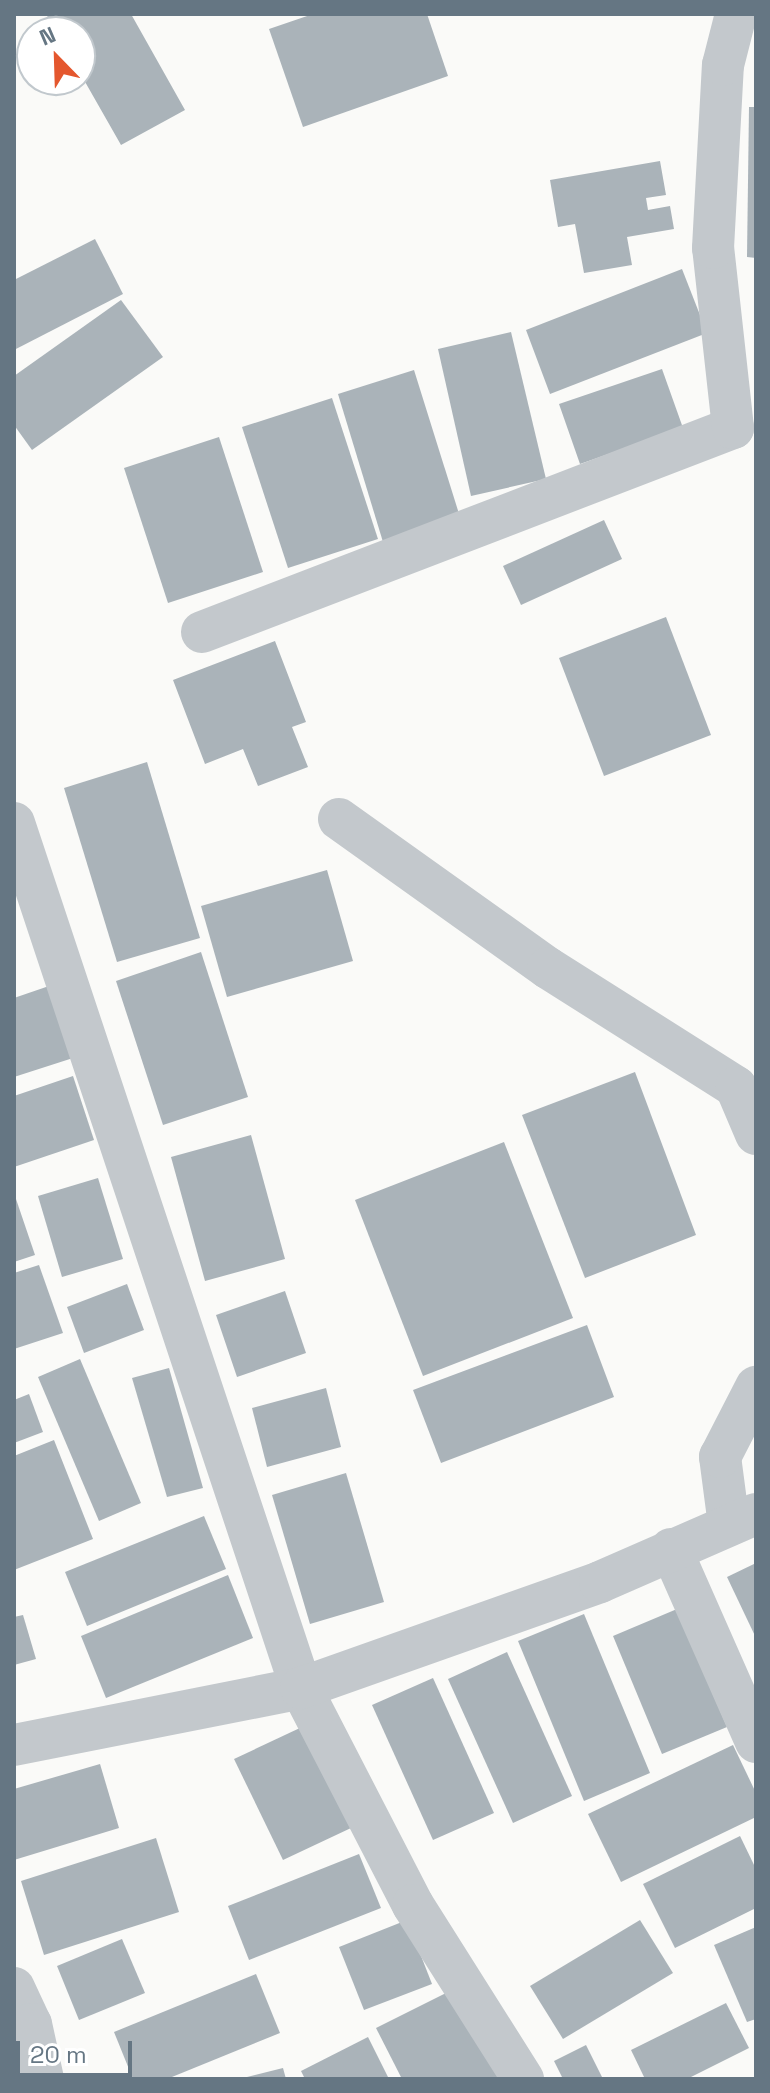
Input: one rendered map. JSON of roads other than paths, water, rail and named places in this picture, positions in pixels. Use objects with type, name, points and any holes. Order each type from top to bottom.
[{"type":"street","points":[[202,632],[745,441],[713,248],[740,67],[736,14]]},
{"type":"street","points":[[339,819],[548,968],[736,1087],[756,1134]]},
{"type":"street","points":[[14,823],[301,1688],[413,1905],[523,2079]]},
{"type":"street","points":[[14,1745],[301,1688],[600,1582],[742,1519],[720,1457],[756,1387]]},
{"type":"street","points":[[671,1549],[756,1742]]},
{"type":"street","points":[[14,1988],[31,2024],[43,2079]]}]
